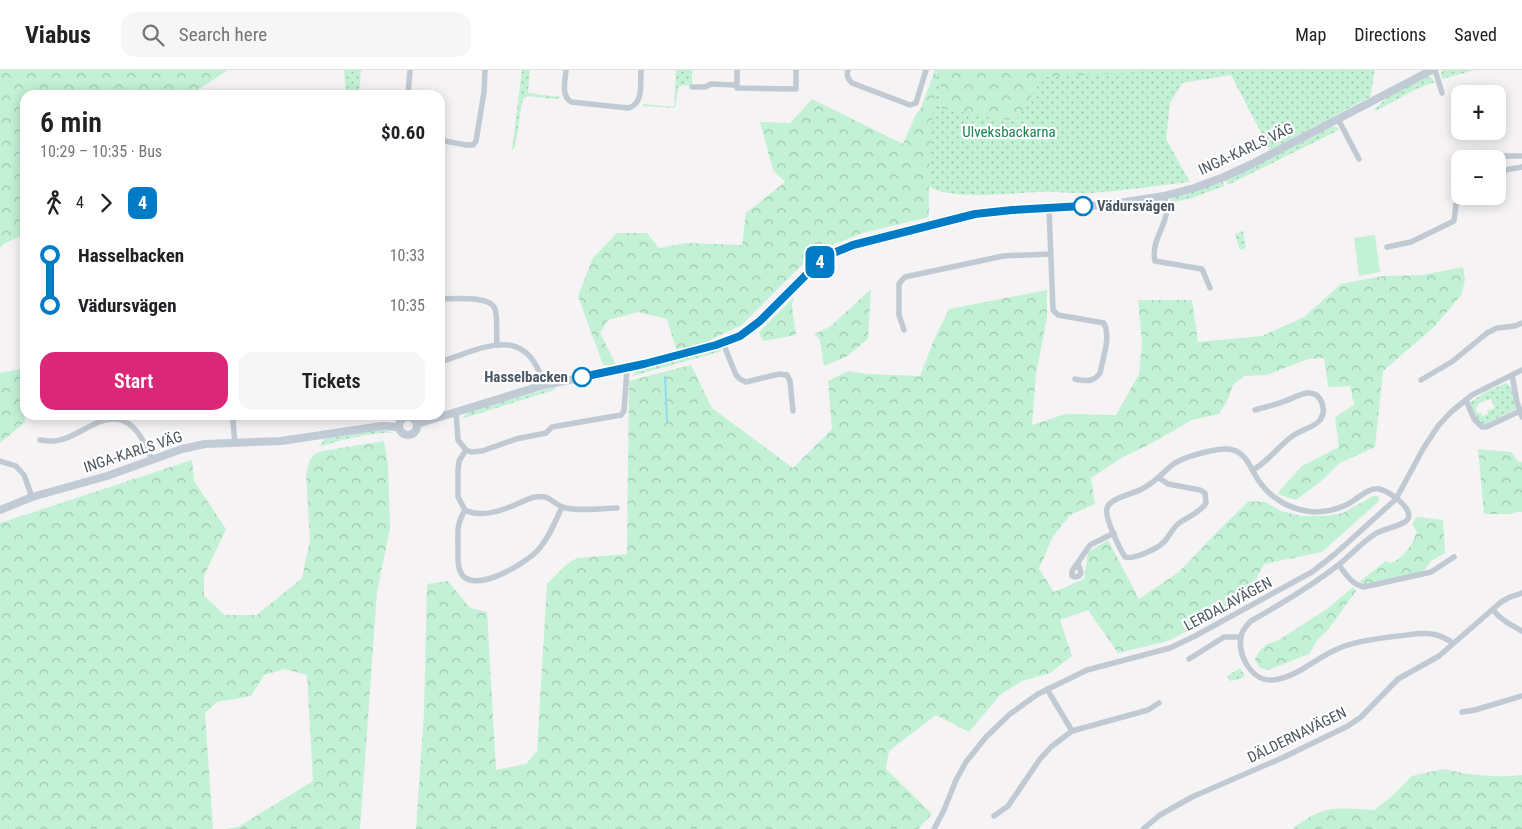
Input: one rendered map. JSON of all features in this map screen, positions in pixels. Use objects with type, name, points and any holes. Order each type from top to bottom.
[{"type":"street","points":[[408,90],[410,70]]},
{"type":"street","points":[[445,141],[466,145],[473,145],[476,141],[484,92],[485,70]]},
{"type":"street","points":[[566,70],[566,99],[571,102],[628,108],[635,106],[639,100],[641,70]]},
{"type":"street","points":[[736,85],[737,70]]},
{"type":"street","points":[[692,87],[704,87],[711,84],[736,85],[737,88],[796,89],[796,70]]},
{"type":"street","points":[[848,70],[848,79],[852,83],[910,106],[916,103],[926,70]]},
{"type":"street","points":[[1434,70],[1442,93]]},
{"type":"street","name":"INGA-KARLS VÄG","points":[[445,415],[544,385],[626,369],[740,336],[760,321],[826,256],[853,245],[966,216],[998,211],[1121,203],[1164,196],[1194,188],[1252,164],[1434,70]]},
{"type":"street","points":[[1338,119],[1359,159]]},
{"type":"street","points":[[1506,156],[1522,156]]},
{"type":"street","points":[[1506,170],[1522,167]]},
{"type":"street","points":[[1164,196],[1167,206],[1166,216],[1157,238],[1154,261],[1202,269],[1210,288]]},
{"type":"street","points":[[1387,247],[1411,242],[1454,221],[1456,205]]},
{"type":"street","points":[[1049,208],[1052,306],[1055,313],[1065,317],[1098,321],[1104,323],[1107,329],[1100,373],[1093,380],[1074,379]]},
{"type":"street","points":[[904,330],[899,315],[900,284],[905,277],[1003,256],[1050,254]]},
{"type":"street","points":[[445,299],[482,299],[491,302],[495,308],[497,344]]},
{"type":"street","points":[[1421,380],[1453,361],[1487,333],[1496,328],[1515,326],[1522,323]]},
{"type":"street","points":[[723,342],[736,375],[740,380],[746,382],[779,374],[787,376],[790,381],[793,411]]},
{"type":"street","points":[[445,360],[497,344],[506,344],[518,347],[531,357],[539,369],[544,385]]},
{"type":"street","points":[[456,412],[458,440],[466,450],[476,452],[516,439],[546,433],[552,428],[621,415],[624,411],[626,369]]},
{"type":"street","name":"LERDALAVÄGEN","points":[[934,829],[966,762],[986,737],[1010,714],[1038,694],[1087,670],[1170,648],[1196,636],[1312,572],[1396,499],[1423,449],[1438,426],[1451,412],[1466,400],[1522,370]]},
{"type":"street","points":[[1466,400],[1474,419],[1482,427],[1521,414],[1512,375]]},
{"type":"street","points":[[1253,470],[1266,461],[1278,447],[1292,436],[1317,423],[1321,419],[1323,409],[1318,396],[1308,393],[1255,410]]},
{"type":"street","points":[[40,440],[60,440],[100,420]]},
{"type":"street","points":[[115,420],[133,426],[145,441],[152,460]]},
{"type":"street","points":[[234,420],[235,442]]},
{"type":"street","points":[[401,420],[398,427],[400,432],[405,435],[411,435],[415,432],[417,424],[415,420]]},
{"type":"street","name":"INGA-KARLS VÄG","points":[[417,424],[430,420]]},
{"type":"street","name":"INGA-KARLS VÄG","points":[[0,510],[32,497],[107,476],[182,449],[205,444],[281,441],[382,426],[398,427]]},
{"type":"street","points":[[1159,478],[1168,484],[1200,490],[1205,493],[1204,506],[1177,525],[1159,546],[1130,559],[1123,554],[1106,517],[1106,509],[1109,504],[1142,489],[1159,478],[1173,464],[1181,460],[1222,448],[1236,451],[1243,456],[1259,481],[1275,498],[1284,504],[1304,511],[1336,509],[1351,503],[1370,490],[1376,489],[1382,490],[1396,499],[1409,512],[1409,518],[1405,523],[1375,534],[1316,582],[1246,626],[1241,637],[1240,648],[1248,666],[1254,674],[1261,678],[1270,680],[1289,675],[1335,650],[1358,642],[1420,633],[1432,634],[1453,643]]},
{"type":"street","points":[[466,450],[459,461],[458,471],[458,497],[465,510],[477,514],[486,514],[535,497],[546,497],[562,507],[577,509],[617,508]]},
{"type":"street","points":[[0,461],[16,466],[24,475],[32,497]]},
{"type":"street","points":[[465,510],[458,522],[458,563],[463,575],[469,580],[476,581],[502,574],[531,558],[548,537],[562,507]]},
{"type":"street","points":[[1078,563],[1090,545],[1114,533]]},
{"type":"street","points":[[1339,565],[1353,582],[1364,587],[1431,572],[1454,557]]},
{"type":"street","name":"DÄLDERNAVÄGEN","points":[[1143,829],[1160,815],[1186,800],[1282,758],[1348,726],[1361,717],[1398,680],[1439,656],[1501,602],[1522,593]]},
{"type":"street","points":[[1493,610],[1498,617],[1522,631]]},
{"type":"street","points":[[1189,659],[1224,637],[1241,637]]},
{"type":"street","points":[[1047,689],[1072,730]]},
{"type":"street","points":[[1462,712],[1522,696]]},
{"type":"street","points":[[994,816],[1008,806],[1040,759],[1072,730],[1148,710],[1159,703]]},
{"type":"green space","points":[[0,70],[228,70],[198,90],[20,90],[20,236],[0,248]]},
{"type":"green space","points":[[344,70],[361,70],[359,90],[346,90]]},
{"type":"green space","points":[[522,70],[530,70],[528,93],[560,97],[557,99],[528,96],[524,98],[515,147],[512,150]]},
{"type":"green space","points":[[676,70],[692,70],[692,85],[680,86],[678,88],[675,108],[643,106],[643,104],[674,107]]},
{"type":"green space","points":[[935,70],[937,70],[929,180],[929,217],[863,233],[822,249],[804,263],[742,325],[708,341],[677,352],[667,319],[638,312],[608,320],[600,333],[616,365],[603,365],[578,296],[593,258],[617,233],[647,233],[659,248],[686,243],[742,245],[746,213],[785,182],[773,170],[760,122],[790,123],[812,99],[903,144],[916,114],[920,110]]},
{"type":"green space","name":"Ulveksbackarna","points":[[937,70],[1375,70],[1370,97],[1270,150],[1231,75],[1182,83],[1170,103],[1166,139],[1190,182],[1091,193],[1044,192],[963,195],[936,190],[928,185],[932,112]]},
{"type":"green space","points":[[940,70],[1140,70],[1138,72],[1043,77],[1016,121],[942,109]]},
{"type":"green space","points":[[1443,70],[1475,70],[1442,79],[1441,73]]},
{"type":"green space","points":[[1429,77],[1435,82],[1416,89],[1376,111],[1375,109],[1390,95]]},
{"type":"green space","points":[[1332,127],[1336,127],[1339,130],[1228,185],[1226,181]]},
{"type":"green space","points":[[1223,182],[1224,186],[1192,198],[1170,203],[1170,200],[1174,197]]},
{"type":"green space","points":[[1153,201],[1159,202],[1162,206],[1112,214],[1112,211],[1125,206]]},
{"type":"green space","points":[[1243,231],[1246,248],[1240,250],[1235,234]]},
{"type":"green space","points":[[1375,235],[1380,272],[1359,276],[1354,238]]},
{"type":"green space","points":[[1463,267],[1465,279],[1462,294],[1434,327],[1383,371],[1375,447],[1340,463],[1320,482],[1296,500],[1277,494],[1302,466],[1339,447],[1335,417],[1354,405],[1350,386],[1328,387],[1324,358],[1308,359],[1267,375],[1244,376],[1233,385],[1228,399],[1219,414],[1192,420],[1123,457],[1091,478],[1095,504],[1070,515],[1052,538],[1039,569],[1054,592],[1084,579],[1088,552],[1108,540],[1139,599],[1179,572],[1249,501],[1265,502],[1281,511],[1301,516],[1325,516],[1343,513],[1373,496],[1377,496],[1379,501],[1322,552],[1264,564],[1256,579],[1267,589],[1168,641],[1118,653],[1088,610],[1060,620],[1072,656],[1050,673],[1022,681],[1000,695],[969,732],[936,715],[889,751],[886,769],[932,814],[918,829],[416,829],[424,713],[427,584],[448,581],[470,608],[487,612],[496,770],[526,764],[537,751],[547,584],[566,565],[577,558],[627,554],[629,381],[691,365],[712,408],[793,468],[832,429],[828,381],[848,371],[867,374],[920,376],[933,342],[949,309],[1047,290],[1047,317],[1036,374],[1032,425],[1065,414],[1116,415],[1139,374],[1142,343],[1138,300],[1192,300],[1198,342],[1262,336],[1304,317],[1341,284],[1383,276],[1422,275]]},
{"type":"green space","points":[[871,289],[868,339],[846,357],[824,366],[820,340],[815,334],[831,326]]},
{"type":"green space","points":[[794,297],[792,306],[796,335],[763,341],[759,332]]},
{"type":"green space","points":[[720,349],[722,351],[632,376],[637,370]]},
{"type":"green space","points":[[20,369],[20,420],[25,420],[25,422],[0,443],[0,373]]},
{"type":"green space","points":[[1506,383],[1512,388],[1516,409],[1484,425],[1476,418],[1469,403],[1486,392]],"holes":[[[1491,399],[1495,408],[1487,411],[1488,414],[1482,416],[1481,413],[1477,413],[1476,408],[1479,403]]]},
{"type":"green space","points":[[557,386],[554,390],[461,419],[468,412]]},
{"type":"green space","points":[[379,430],[393,433],[378,433],[356,437],[320,447],[324,439]]},
{"type":"green space","points":[[384,441],[388,464],[390,528],[377,592],[360,829],[226,829],[238,827],[313,781],[307,675],[285,669],[264,675],[251,696],[217,702],[205,713],[213,829],[0,829],[0,523],[192,460],[194,481],[226,529],[204,576],[204,596],[225,615],[257,615],[302,578],[310,540],[306,474],[310,460],[315,454],[322,451]]},
{"type":"green space","points":[[1478,449],[1511,452],[1518,461],[1522,462],[1522,512],[1484,514]]},
{"type":"green space","points":[[1417,517],[1443,520],[1445,553],[1431,561],[1423,572],[1362,584],[1360,581],[1386,561],[1391,563],[1407,551],[1417,532],[1412,524]]},
{"type":"green space","points":[[1353,587],[1356,591],[1327,631],[1318,639],[1309,654],[1268,670],[1260,668],[1255,660],[1263,648],[1327,609]]},
{"type":"green space","points":[[1240,668],[1245,676],[1230,681],[1227,676]]},
{"type":"green space","points":[[1443,769],[1482,775],[1522,775],[1522,829],[1293,829],[1303,821],[1322,811],[1331,809],[1374,810],[1392,796],[1412,776]]},
{"type":"waterway","points":[[665,377],[667,422]]},
{"type":"bus line","name":"4","points":[[582,377],[626,369],[716,345],[740,336],[760,321],[826,256],[853,245],[975,214],[1083,206]]},
{"type":"place","name":"Vädursvägen","points":[[1083,206]]},
{"type":"place","name":"Hasselbacken","points":[[582,377]]}]
